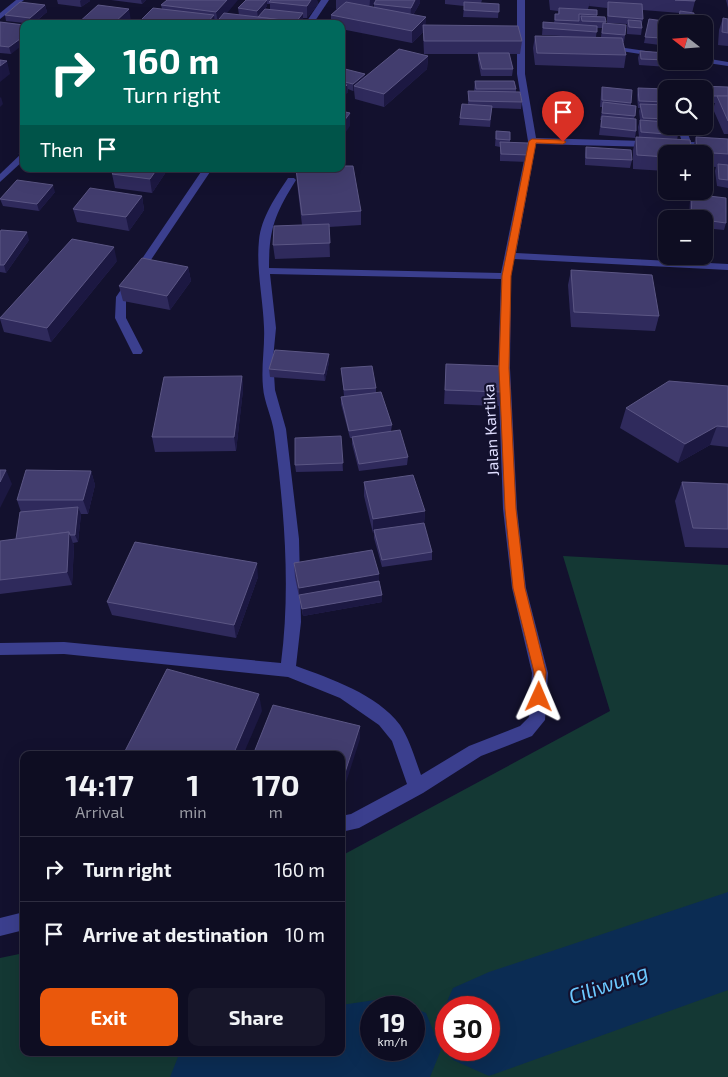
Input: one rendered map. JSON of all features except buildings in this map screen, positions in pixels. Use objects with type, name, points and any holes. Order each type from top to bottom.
[{"type":"street","points":[[0,17],[20,0]]},
{"type":"street","points":[[312,20],[326,0]]},
{"type":"street","name":"Jalan Kartika","points":[[345,823],[353,822],[417,787],[475,751],[526,732],[537,720],[540,672],[519,588],[510,509],[504,368],[506,276],[512,256],[532,141],[521,74],[525,36],[521,0]]},
{"type":"street","points":[[595,45],[658,55]]},
{"type":"street","points":[[713,62],[728,64]]},
{"type":"street","points":[[532,141],[687,145],[684,135]]},
{"type":"street","points":[[713,146],[728,146]]},
{"type":"street","points":[[0,179],[20,158]]},
{"type":"street","points":[[137,351],[118,315],[117,307],[121,297],[205,172]]},
{"type":"street","points":[[288,670],[294,622],[292,539],[280,429],[269,390],[267,359],[270,328],[264,272],[264,238],[275,206],[291,180]]},
{"type":"street","points":[[512,256],[728,267]]},
{"type":"street","points":[[264,272],[506,276]]},
{"type":"street","points":[[0,648],[64,648],[288,670],[326,685],[377,714],[394,730],[417,787]]},
{"type":"street","points":[[0,927],[20,922]]},
{"type":"green space","points":[[563,556],[728,565],[728,1077],[0,1077],[0,958],[20,954],[20,1056],[345,1056],[345,854],[610,711]]},
{"type":"waterway","name":"Ciliwung","points":[[500,1020],[728,941]]},
{"type":"waterway","name":"Ciliwung","points":[[223,1077],[360,1055]]},
{"type":"route","points":[[539,697],[540,672],[519,588],[510,509],[504,368],[506,276],[512,256],[532,141],[563,142]]}]
